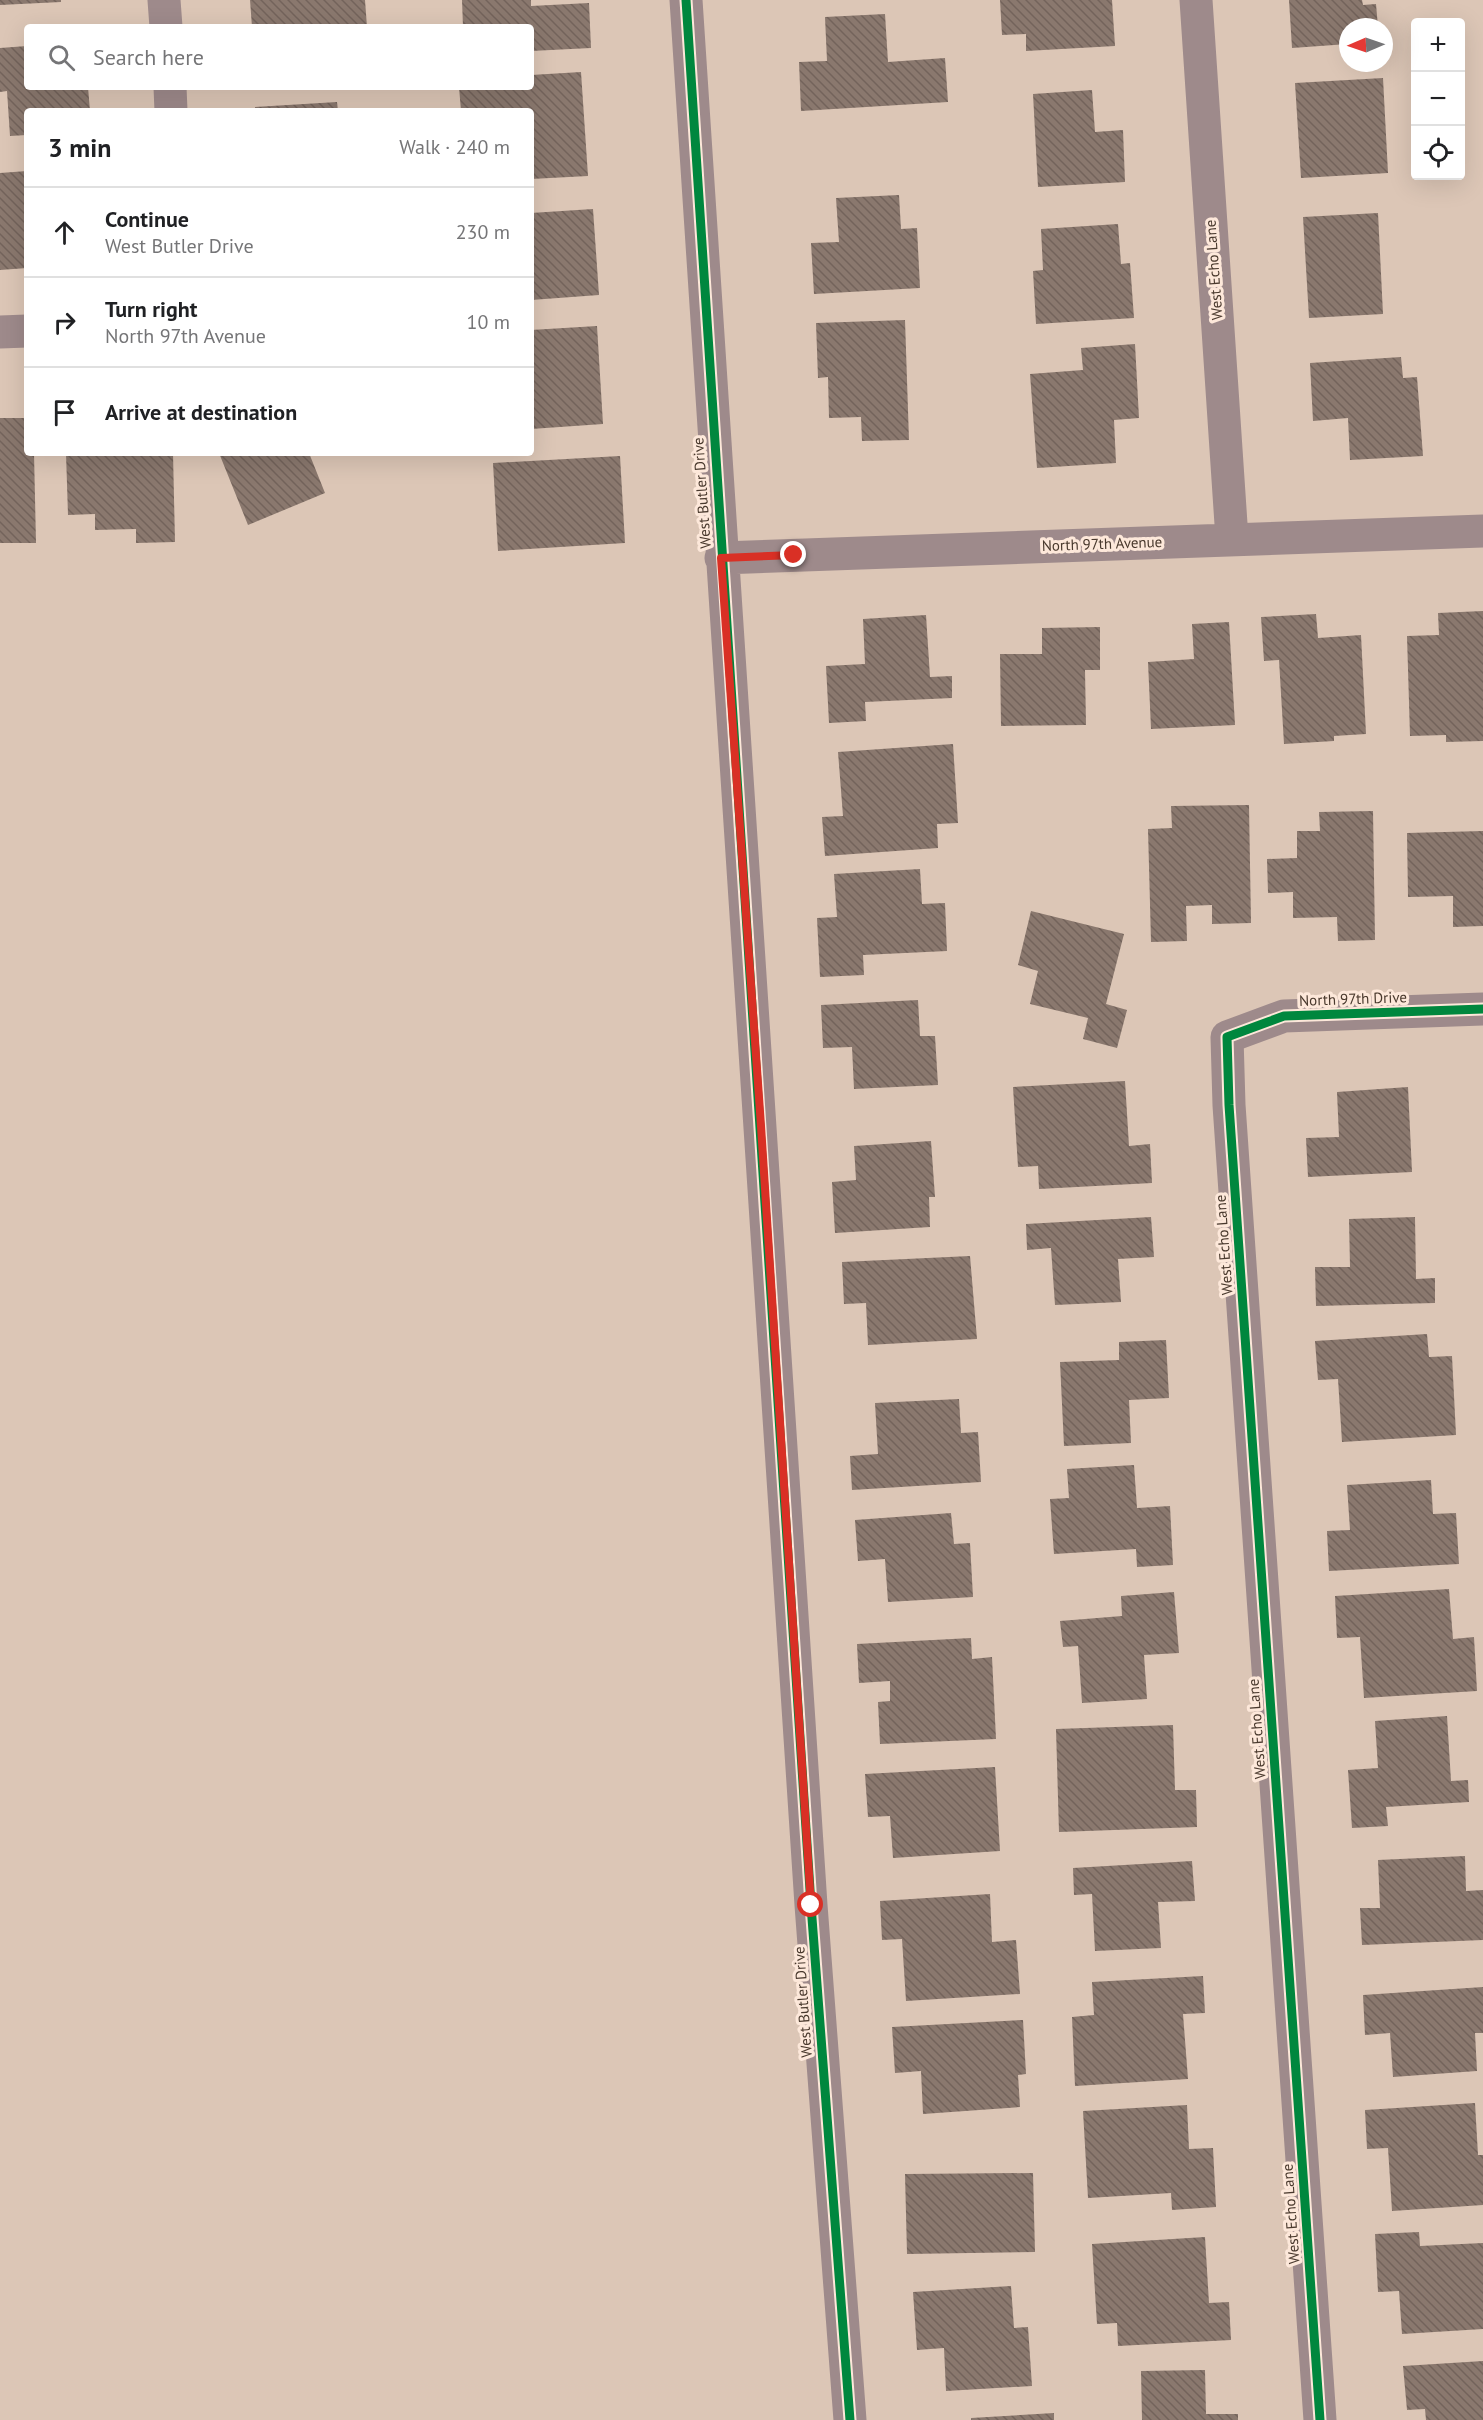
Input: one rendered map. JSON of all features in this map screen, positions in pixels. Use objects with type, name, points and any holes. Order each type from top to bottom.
[{"type":"street","points":[[164,0],[166,24]]},
{"type":"street","name":"West Butler Drive","points":[[686,0],[811,1905],[850,2420]]},
{"type":"street","name":"West Echo Lane","points":[[1196,0],[1232,539]]},
{"type":"street","points":[[170,90],[171,108]]},
{"type":"street","points":[[0,332],[24,331]]},
{"type":"street","name":"North 97th Avenue","points":[[721,558],[1483,531]]},
{"type":"street","name":"North 97th Drive","points":[[1227,1037],[1284,1016],[1483,1009]]},
{"type":"street","name":"West Echo Lane","points":[[1227,1037],[1230,1116],[1320,2420]]},
{"type":"building","points":[[0,0],[61,0],[61,2],[0,5]]},
{"type":"building","points":[[250,0],[365,0],[367,24],[252,24]]},
{"type":"building","points":[[462,0],[531,0],[531,6],[589,3],[591,48],[534,51],[534,24],[463,24]]},
{"type":"building","points":[[1000,0],[1112,0],[1115,46],[1026,51],[1026,34],[1002,35]]},
{"type":"building","points":[[1289,0],[1362,0],[1363,5],[1376,4],[1377,18],[1339,18],[1339,45],[1292,48]]},
{"type":"building","points":[[885,14],[888,62],[945,58],[948,102],[801,111],[799,62],[827,61],[825,17]]},
{"type":"building","points":[[24,46],[24,90],[88,90],[90,108],[24,108],[24,135],[10,136],[7,91],[0,92],[0,48]]},
{"type":"building","points":[[581,72],[588,176],[534,179],[534,108],[461,108],[459,90],[534,90],[534,75]]},
{"type":"building","points":[[1383,78],[1388,173],[1301,178],[1295,83]]},
{"type":"building","points":[[1092,90],[1095,132],[1123,130],[1125,182],[1038,187],[1033,94]]},
{"type":"building","points":[[337,102],[338,108],[255,108]]},
{"type":"building","points":[[24,171],[24,268],[0,270],[0,173]]},
{"type":"building","points":[[899,195],[901,229],[917,228],[920,288],[814,294],[811,243],[839,242],[836,198]]},
{"type":"building","points":[[593,209],[599,295],[534,300],[534,213]]},
{"type":"building","points":[[1378,213],[1383,314],[1309,318],[1303,217]]},
{"type":"building","points":[[1118,224],[1121,264],[1130,263],[1134,318],[1036,324],[1033,271],[1043,270],[1041,229]]},
{"type":"building","points":[[905,320],[909,440],[862,441],[861,417],[829,418],[828,377],[818,378],[816,323]]},
{"type":"building","points":[[597,326],[603,424],[534,429],[534,330]]},
{"type":"building","points":[[1135,344],[1139,418],[1114,420],[1116,463],[1037,468],[1030,374],[1083,370],[1081,348]]},
{"type":"building","points":[[1401,357],[1403,378],[1417,377],[1423,456],[1350,460],[1348,418],[1313,421],[1310,363]]},
{"type":"building","points":[[0,418],[24,418],[24,456],[34,456],[36,543],[0,543]]},
{"type":"building","points":[[66,456],[173,456],[175,542],[136,543],[136,529],[95,530],[95,514],[68,515]]},
{"type":"building","points":[[220,456],[310,456],[325,493],[248,525]]},
{"type":"building","points":[[620,456],[625,543],[498,551],[493,463]]},
{"type":"building","points":[[1483,611],[1483,741],[1446,742],[1446,735],[1410,736],[1407,636],[1439,635],[1438,613]]},
{"type":"building","points":[[1316,614],[1318,638],[1361,635],[1366,734],[1334,736],[1334,741],[1284,744],[1279,660],[1264,661],[1261,617]]},
{"type":"building","points":[[926,615],[930,677],[952,676],[952,698],[865,702],[866,721],[829,723],[826,666],[865,664],[863,619]]},
{"type":"building","points":[[1229,622],[1235,725],[1151,729],[1148,662],[1194,659],[1192,624]]},
{"type":"building","points":[[1100,627],[1100,670],[1085,670],[1086,725],[1001,726],[1000,654],[1042,654],[1042,628]]},
{"type":"building","points":[[953,744],[958,823],[937,824],[938,848],[825,856],[822,817],[843,816],[838,752]]},
{"type":"building","points":[[1249,805],[1251,923],[1212,924],[1212,905],[1186,906],[1187,941],[1151,942],[1148,829],[1172,828],[1171,806]]},
{"type":"building","points":[[1373,811],[1375,940],[1338,941],[1337,917],[1293,918],[1293,892],[1268,893],[1267,859],[1297,858],[1297,831],[1320,831],[1319,812]]},
{"type":"building","points":[[1483,831],[1483,926],[1453,927],[1453,896],[1408,897],[1407,833]]},
{"type":"building","points":[[920,869],[922,904],[945,903],[947,951],[863,955],[864,975],[820,977],[817,918],[837,917],[834,874]]},
{"type":"building","points":[[1031,911],[1124,934],[1106,1004],[1127,1010],[1117,1048],[1083,1039],[1088,1018],[1030,1004],[1038,971],[1018,965]]},
{"type":"building","points":[[918,1000],[920,1036],[935,1036],[938,1085],[854,1089],[852,1047],[823,1048],[821,1005]]},
{"type":"building","points":[[1125,1081],[1129,1146],[1150,1144],[1152,1183],[1039,1189],[1038,1166],[1018,1167],[1013,1087]]},
{"type":"building","points":[[1408,1087],[1412,1172],[1308,1177],[1306,1138],[1339,1137],[1337,1092]]},
{"type":"building","points":[[931,1141],[935,1197],[929,1197],[930,1227],[835,1233],[832,1182],[856,1180],[854,1146]]},
{"type":"building","points":[[1151,1217],[1154,1257],[1118,1259],[1121,1302],[1055,1305],[1051,1248],[1027,1250],[1026,1224]]},
{"type":"building","points":[[1415,1217],[1416,1279],[1435,1278],[1435,1303],[1316,1306],[1315,1267],[1350,1267],[1349,1219]]},
{"type":"building","points":[[970,1256],[977,1339],[868,1345],[866,1303],[844,1304],[842,1262]]},
{"type":"building","points":[[1427,1334],[1429,1357],[1452,1356],[1456,1435],[1342,1442],[1338,1379],[1318,1380],[1315,1341]]},
{"type":"building","points":[[1166,1340],[1169,1398],[1129,1400],[1131,1443],[1064,1446],[1060,1362],[1119,1360],[1119,1342]]},
{"type":"building","points":[[959,1399],[961,1433],[978,1432],[981,1482],[852,1490],[850,1456],[878,1454],[875,1403]]},
{"type":"building","points":[[1134,1465],[1137,1508],[1170,1506],[1173,1565],[1137,1567],[1136,1549],[1054,1554],[1050,1499],[1069,1498],[1067,1469]]},
{"type":"building","points":[[1431,1480],[1433,1514],[1456,1513],[1459,1564],[1329,1571],[1327,1531],[1350,1530],[1347,1485]]},
{"type":"building","points":[[951,1513],[954,1544],[970,1543],[973,1597],[888,1602],[885,1559],[858,1561],[855,1520]]},
{"type":"building","points":[[1449,1589],[1453,1639],[1474,1637],[1477,1691],[1364,1698],[1360,1637],[1337,1638],[1335,1596]]},
{"type":"building","points":[[1174,1592],[1179,1653],[1144,1655],[1147,1699],[1082,1703],[1078,1646],[1063,1647],[1060,1621],[1122,1616],[1121,1596]]},
{"type":"building","points":[[971,1638],[972,1659],[992,1657],[996,1739],[880,1744],[878,1702],[890,1701],[890,1681],[859,1683],[857,1644]]},
{"type":"building","points":[[1447,1716],[1451,1781],[1468,1780],[1469,1802],[1386,1807],[1388,1826],[1352,1828],[1348,1770],[1378,1768],[1375,1721]]},
{"type":"building","points":[[1173,1725],[1175,1790],[1196,1790],[1197,1827],[1059,1832],[1056,1729]]},
{"type":"building","points":[[995,1767],[1000,1851],[893,1858],[890,1816],[868,1817],[865,1774]]},
{"type":"building","points":[[1465,1856],[1466,1891],[1483,1890],[1483,1940],[1362,1945],[1360,1908],[1380,1908],[1378,1860]]},
{"type":"building","points":[[1192,1861],[1195,1901],[1158,1902],[1161,1948],[1095,1951],[1092,1894],[1074,1895],[1073,1868]]},
{"type":"building","points":[[990,1894],[992,1942],[1016,1940],[1020,1994],[906,2001],[902,1939],[882,1940],[880,1901]]},
{"type":"building","points":[[1203,1976],[1205,2013],[1183,2014],[1188,2079],[1075,2086],[1072,2017],[1094,2015],[1092,1982]]},
{"type":"building","points":[[1483,1987],[1483,2033],[1475,2033],[1477,2071],[1393,2077],[1390,2033],[1365,2035],[1363,1995]]},
{"type":"building","points":[[1023,2020],[1026,2074],[1018,2075],[1020,2107],[923,2114],[921,2071],[895,2073],[892,2027]]},
{"type":"building","points":[[1475,2103],[1478,2155],[1483,2155],[1483,2205],[1392,2211],[1388,2148],[1367,2149],[1365,2110]]},
{"type":"building","points":[[1187,2105],[1189,2149],[1213,2148],[1216,2207],[1172,2210],[1171,2193],[1088,2198],[1083,2111]]},
{"type":"building","points":[[1033,2173],[1035,2252],[907,2254],[905,2174]]},
{"type":"building","points":[[1419,2232],[1420,2246],[1483,2243],[1483,2329],[1402,2334],[1399,2291],[1378,2292],[1375,2234]]},
{"type":"building","points":[[1205,2237],[1209,2303],[1229,2302],[1231,2340],[1118,2346],[1117,2323],[1097,2324],[1092,2244]]},
{"type":"building","points":[[1011,2286],[1014,2328],[1028,2327],[1032,2386],[946,2391],[944,2348],[917,2350],[913,2292]]},
{"type":"building","points":[[1483,2361],[1483,2420],[1426,2420],[1425,2409],[1407,2410],[1403,2366]]},
{"type":"building","points":[[1205,2370],[1206,2414],[1238,2414],[1238,2420],[1142,2420],[1141,2371]]},
{"type":"building","points":[[1054,2413],[1054,2420],[971,2420],[971,2418]]},
{"type":"cycle path","points":[[686,0],[811,1905],[850,2420]]},
{"type":"cycle path","points":[[1320,2420],[1229,1105],[1227,1037],[1284,1016],[1483,1009]]},
{"type":"route","points":[[794,555],[721,558],[761,1126],[811,1905]]}]
